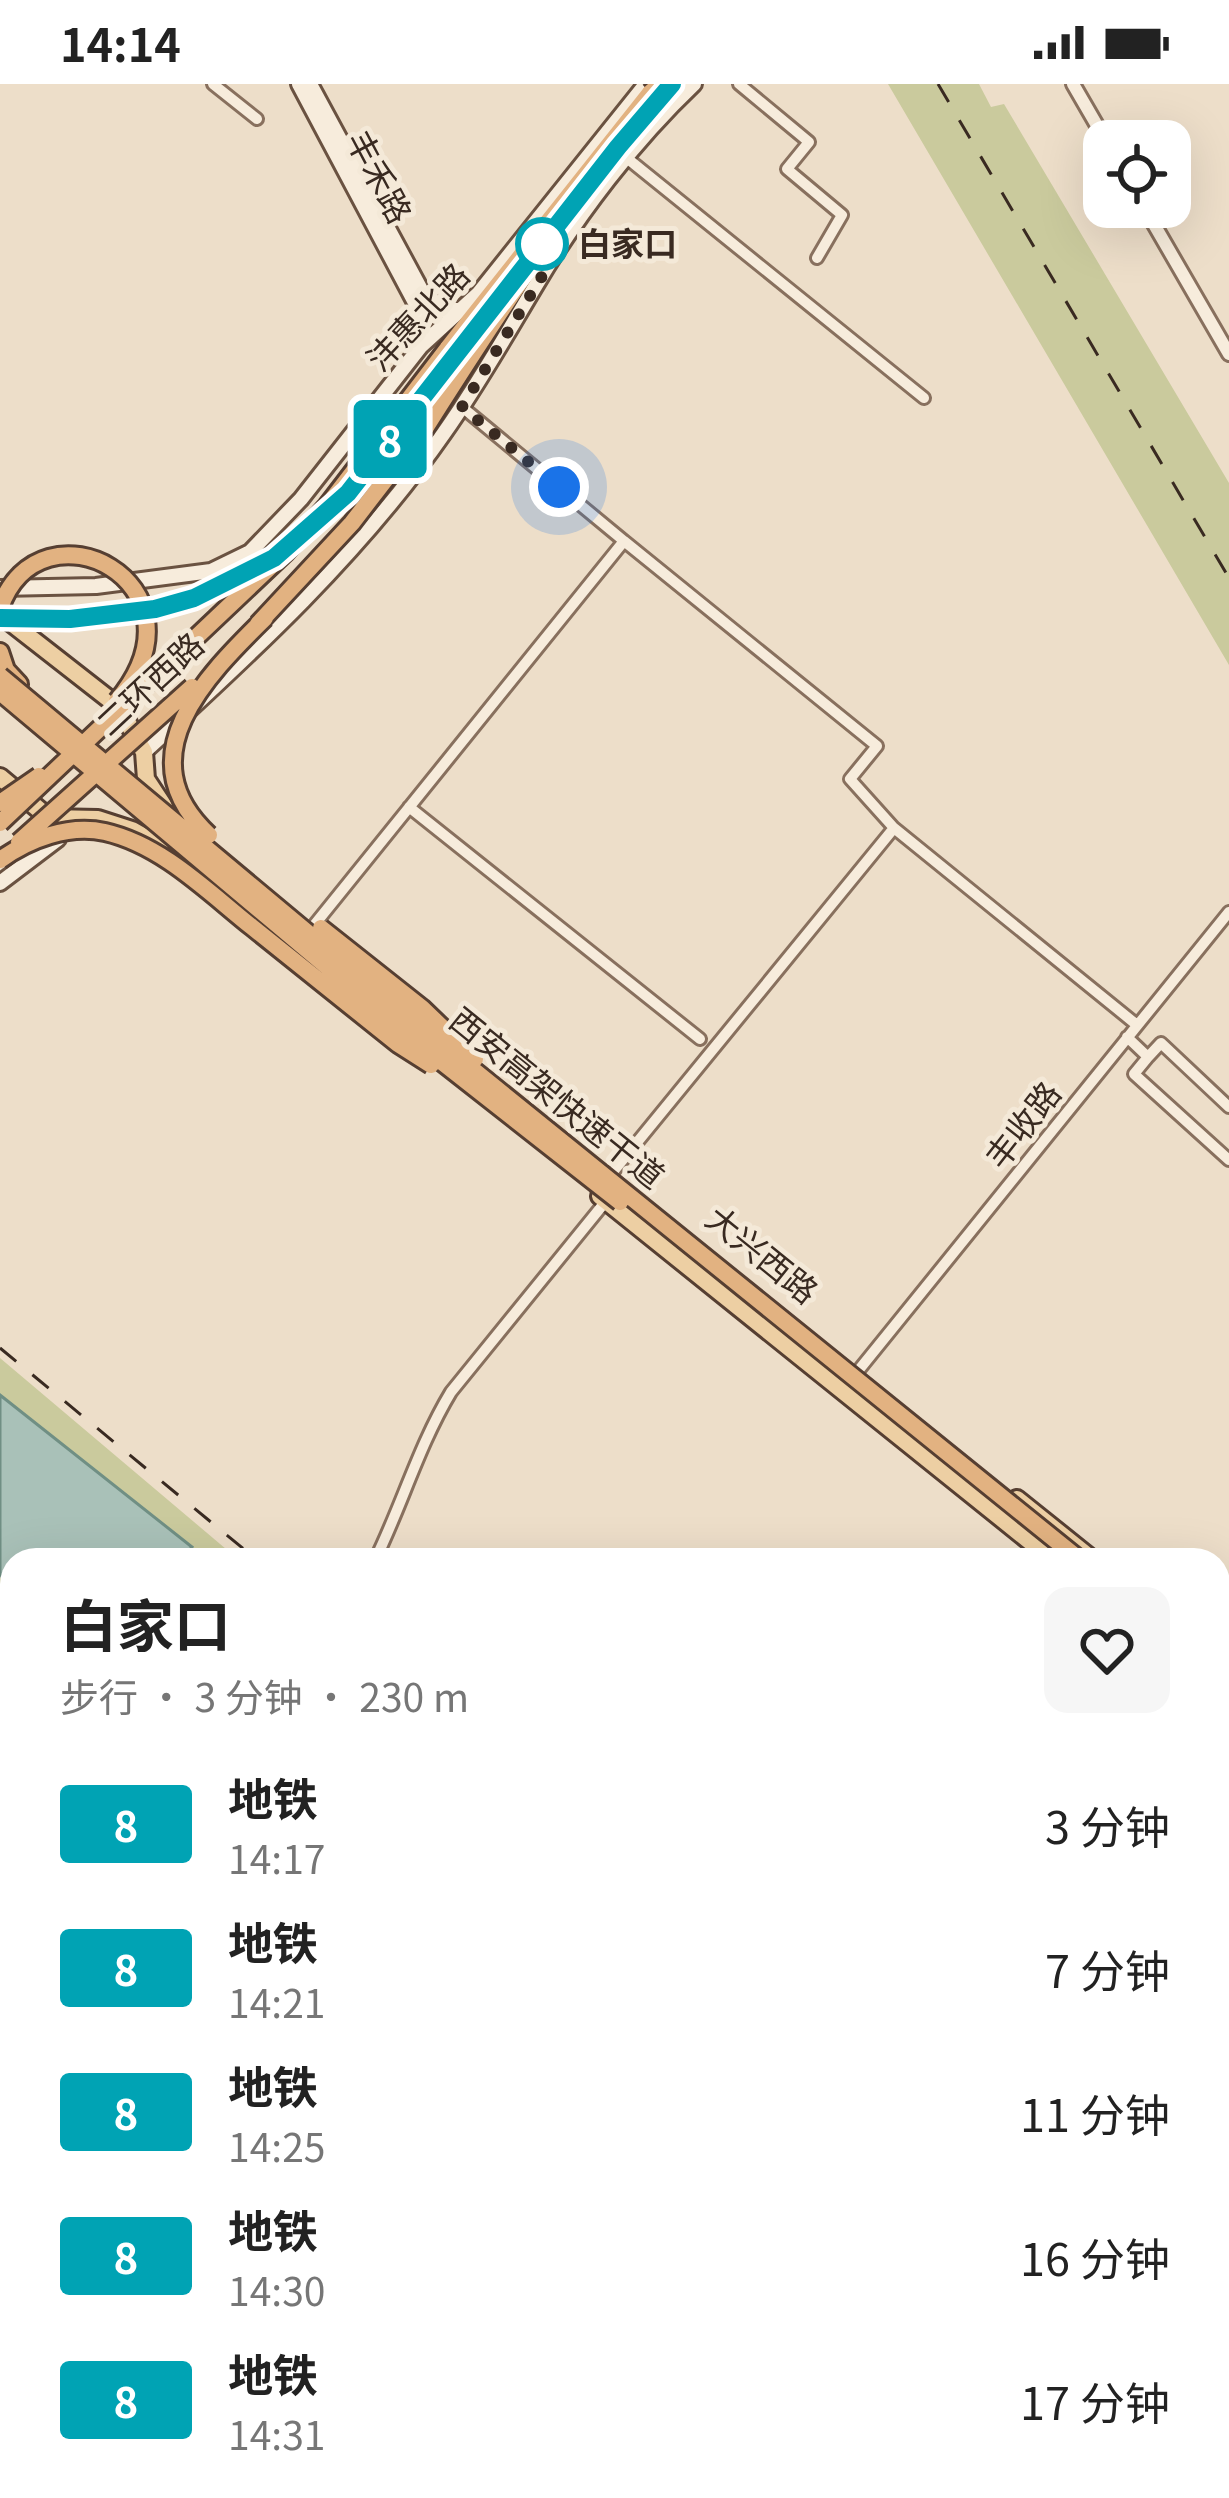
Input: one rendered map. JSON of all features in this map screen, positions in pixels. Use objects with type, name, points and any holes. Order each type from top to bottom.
[{"type":"highway","name":"二环西路","points":[[0,859],[169,710],[265,618],[352,524],[426,427],[533,267],[646,116],[677,84]]},
{"type":"highway","name":"二环西路","points":[[0,823],[286,552],[369,453],[447,349],[464,315],[652,87]]},
{"type":"highway","points":[[533,267],[593,204]]},
{"type":"highway","points":[[464,315],[478,294]]},
{"type":"highway","points":[[0,611],[4,598],[25,573],[40,561],[60,555],[97,559],[117,569],[137,590],[148,615],[145,656],[135,680],[73,756],[0,802]]},
{"type":"highway","points":[[265,618],[209,676],[177,727],[176,779],[188,809],[203,830],[422,1008],[531,1125]]},
{"type":"highway","points":[[0,652],[6,670],[49,716]]},
{"type":"highway","name":"西安高架快速干道","points":[[0,676],[531,1125],[1065,1548]]},
{"type":"highway","name":"西安高架快速干道","points":[[0,692],[1047,1548]]},
{"type":"highway","points":[[0,702],[29,716]]},
{"type":"highway","points":[[0,859],[65,832],[101,831],[129,838],[191,878],[398,1044],[531,1125]]},
{"type":"main road","name":"丰禾路","points":[[299,84],[420,312],[422,331],[408,362]]},
{"type":"main road","name":"丰禾路","points":[[310,84],[424,297],[441,310],[464,315]]},
{"type":"main road","points":[[0,883],[47,844],[98,819],[134,786],[144,752],[294,612],[377,522],[462,407],[537,283],[593,204],[694,84]]},
{"type":"main road","name":"沣惠北路","points":[[478,294],[652,87]]},
{"type":"main road","name":"沣惠北路","points":[[0,588],[96,586],[211,572],[250,552],[301,499],[408,362],[464,315]]},
{"type":"main road","name":"大兴西路","points":[[0,611],[110,698],[128,718],[144,752],[146,779],[160,805],[1079,1548]]},
{"type":"main road","name":"大兴西路","points":[[0,778],[49,818],[98,819],[132,830],[164,848],[1038,1548]]},
{"type":"street","points":[[213,84],[257,119]]},
{"type":"street","points":[[739,84],[808,142],[787,169],[842,215],[817,258]]},
{"type":"street","points":[[1073,84],[1094,120]]},
{"type":"street","points":[[628,159],[924,398]]},
{"type":"street","points":[[1156,228],[1229,354]]},
{"type":"street","points":[[462,407],[877,746],[850,779],[894,827],[1137,1025]]},
{"type":"street","points":[[311,929],[624,541]]},
{"type":"street","points":[[409,807],[700,1039]]},
{"type":"street","points":[[612,1173],[894,827]]},
{"type":"street","name":"丰收路","points":[[858,1371],[1229,912]]},
{"type":"street","points":[[1127,1037],[1148,1057]]},
{"type":"street","points":[[1229,1107],[1161,1043],[1134,1074],[1229,1160]]},
{"type":"street","points":[[380,1548],[430,1426],[451,1392],[606,1201]]},
{"type":"green space","points":[[888,84],[979,84],[991,107],[1004,104],[1229,483],[1229,665]]},
{"type":"green space","points":[[0,1358],[225,1548],[0,1548]]},
{"type":"shaded area","points":[[0,1395],[192,1547],[191,1548],[0,1548]]},
{"type":"railway","points":[[938,84],[1229,578]]},
{"type":"railway","points":[[0,1348],[242,1548]]},
{"type":"metro line","name":"8","points":[[0,618],[70,619],[155,609],[194,598],[274,558],[348,493],[672,84]]},
{"type":"place","name":"白家口","points":[[542,244]]},
{"type":"route","points":[[542,244],[555,255],[462,407],[559,487]]}]
